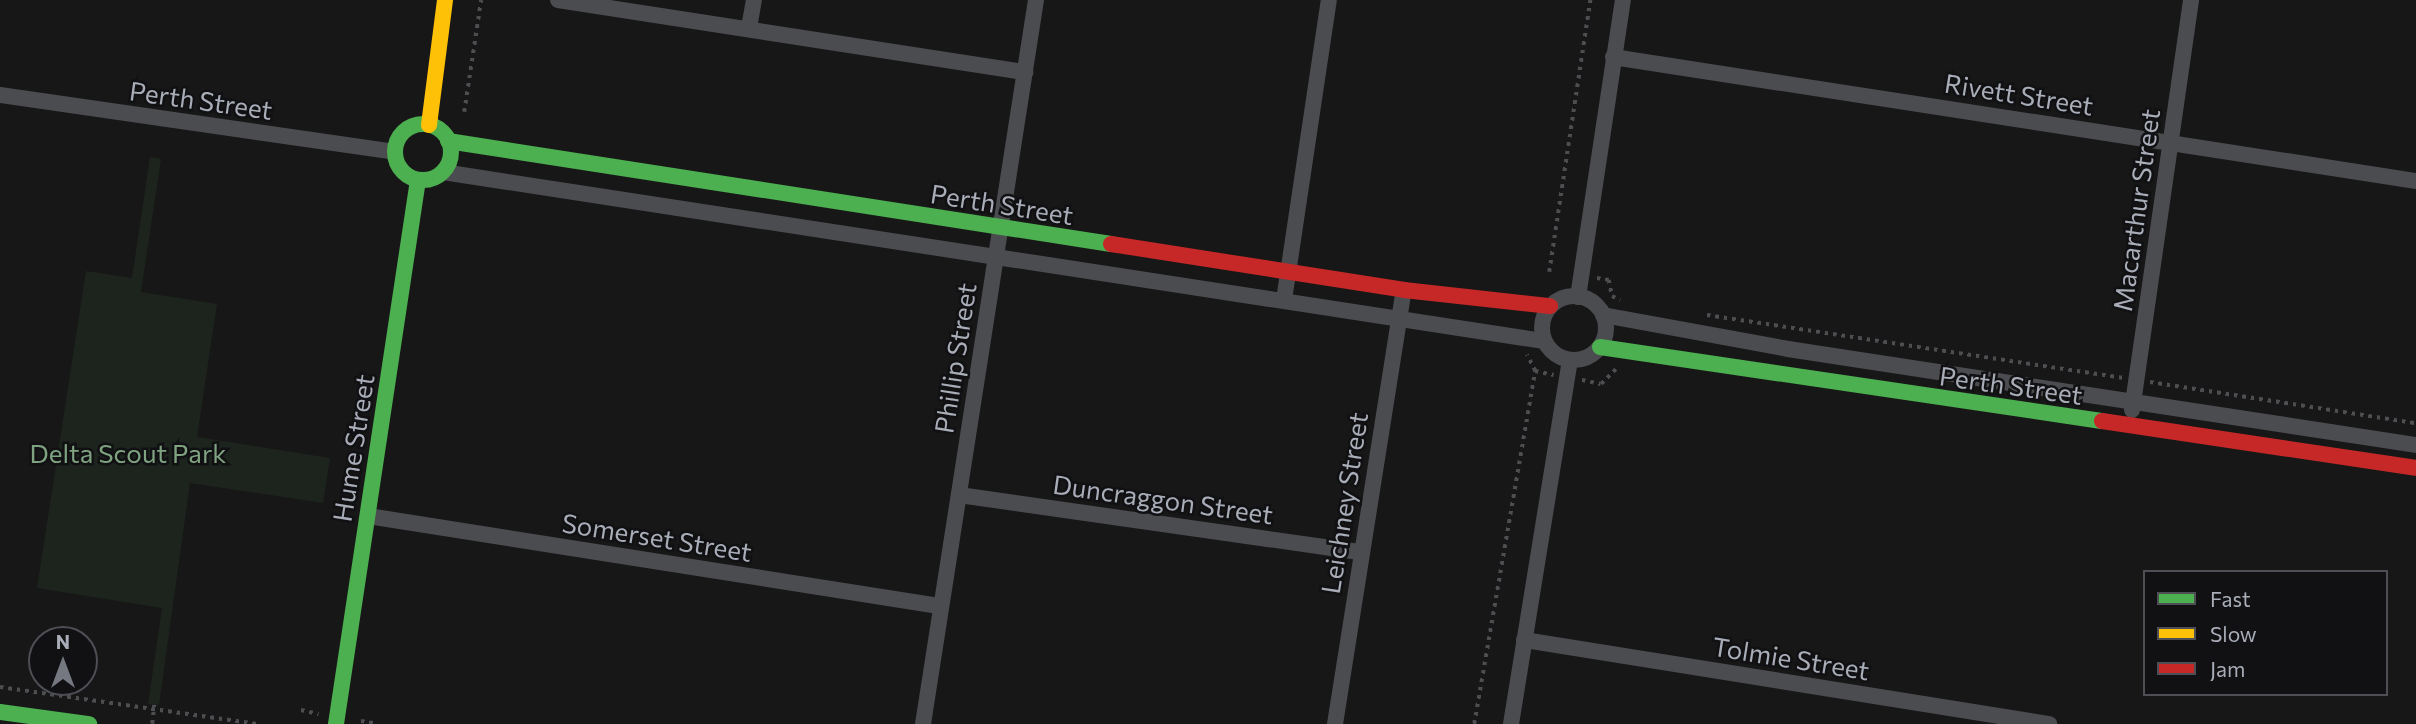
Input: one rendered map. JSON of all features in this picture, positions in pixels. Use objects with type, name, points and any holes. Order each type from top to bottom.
[{"type":"street","points":[[429,125],[445,0]]},
{"type":"street","points":[[558,0],[749,27],[1025,72]]},
{"type":"street","points":[[749,27],[754,0]]},
{"type":"street","name":"Phillip Street","points":[[923,724],[939,606],[959,495],[1036,0]]},
{"type":"street","points":[[1284,300],[1329,0]]},
{"type":"street","points":[[1578,297],[1623,0]]},
{"type":"street","name":"Macarthur Street","points":[[2130,427],[2191,0]]},
{"type":"street","name":"Rivett Street","points":[[1614,57],[2416,181]]},
{"type":"street","name":"Perth Street","points":[[0,95],[395,152]]},
{"type":"street","points":[[429,125],[448,141],[451,158],[443,172],[418,180],[399,167],[395,152],[405,131],[429,125]]},
{"type":"street","name":"Perth Street","points":[[448,141],[1404,290],[1550,306]]},
{"type":"street","name":"Perth Street","points":[[443,172],[995,254],[1522,335],[1544,341]]},
{"type":"street","name":"Hume Street","points":[[336,724],[418,180]]},
{"type":"street","name":"Leichney Street","points":[[1335,724],[1404,290]]},
{"type":"street","points":[[1578,297],[1593,303],[1603,315],[1605,335],[1600,347],[1590,356],[1570,361],[1553,353],[1544,341],[1542,321],[1550,306],[1563,298],[1578,297]]},
{"type":"street","name":"Perth Street","points":[[1603,315],[1788,349],[2416,445]]},
{"type":"street","name":"Perth Street","points":[[1600,347],[1784,377],[2416,468]]},
{"type":"street","points":[[1784,377],[1788,349]]},
{"type":"street","points":[[1511,724],[1570,361]]},
{"type":"street","points":[[2339,457],[2344,434]]},
{"type":"street","name":"Duncraggon Street","points":[[959,495],[1361,552]]},
{"type":"street","name":"Somerset Street","points":[[368,516],[939,606]]},
{"type":"street","name":"Tolmie Street","points":[[1524,640],[2049,724]]},
{"type":"street","points":[[4,716],[89,724]]},
{"type":"path","points":[[464,113],[481,0]]},
{"type":"path","points":[[1549,272],[1590,0]]},
{"type":"path","points":[[1581,275],[1609,280],[1612,296],[1625,303]]},
{"type":"path","points":[[1694,313],[2416,423]]},
{"type":"path","points":[[1474,724],[1535,371],[1522,347],[1522,335]]},
{"type":"path","points":[[0,687],[154,707],[257,724]]},
{"type":"path","points":[[152,724],[154,707]]},
{"type":"path","points":[[301,710],[319,713]]},
{"type":"path","points":[[361,721],[373,723]]},
{"type":"green space","name":"Delta Scout Park","points":[[150,157],[161,159],[141,292],[217,304],[197,437],[330,458],[323,503],[190,483],[159,705],[148,704],[162,608],[37,588],[86,271],[132,278]]},
{"type":"traffic: fast","points":[[423,124],[434,126],[443,132],[449,141],[451,152],[449,163],[443,172],[434,178],[423,180],[412,178],[403,172],[397,163],[395,152],[397,141],[403,132],[412,126],[423,124]]},
{"type":"traffic: fast","points":[[448,141],[1111,244]]},
{"type":"traffic: fast","points":[[336,724],[418,180]]},
{"type":"traffic: fast","points":[[1600,347],[2102,421]]},
{"type":"traffic: fast","points":[[0,712],[89,724]]},
{"type":"traffic: slow","points":[[429,125],[445,0]]},
{"type":"traffic: jam","points":[[1111,244],[1404,290],[1550,306]]},
{"type":"traffic: jam","points":[[2102,421],[2416,468]]}]
